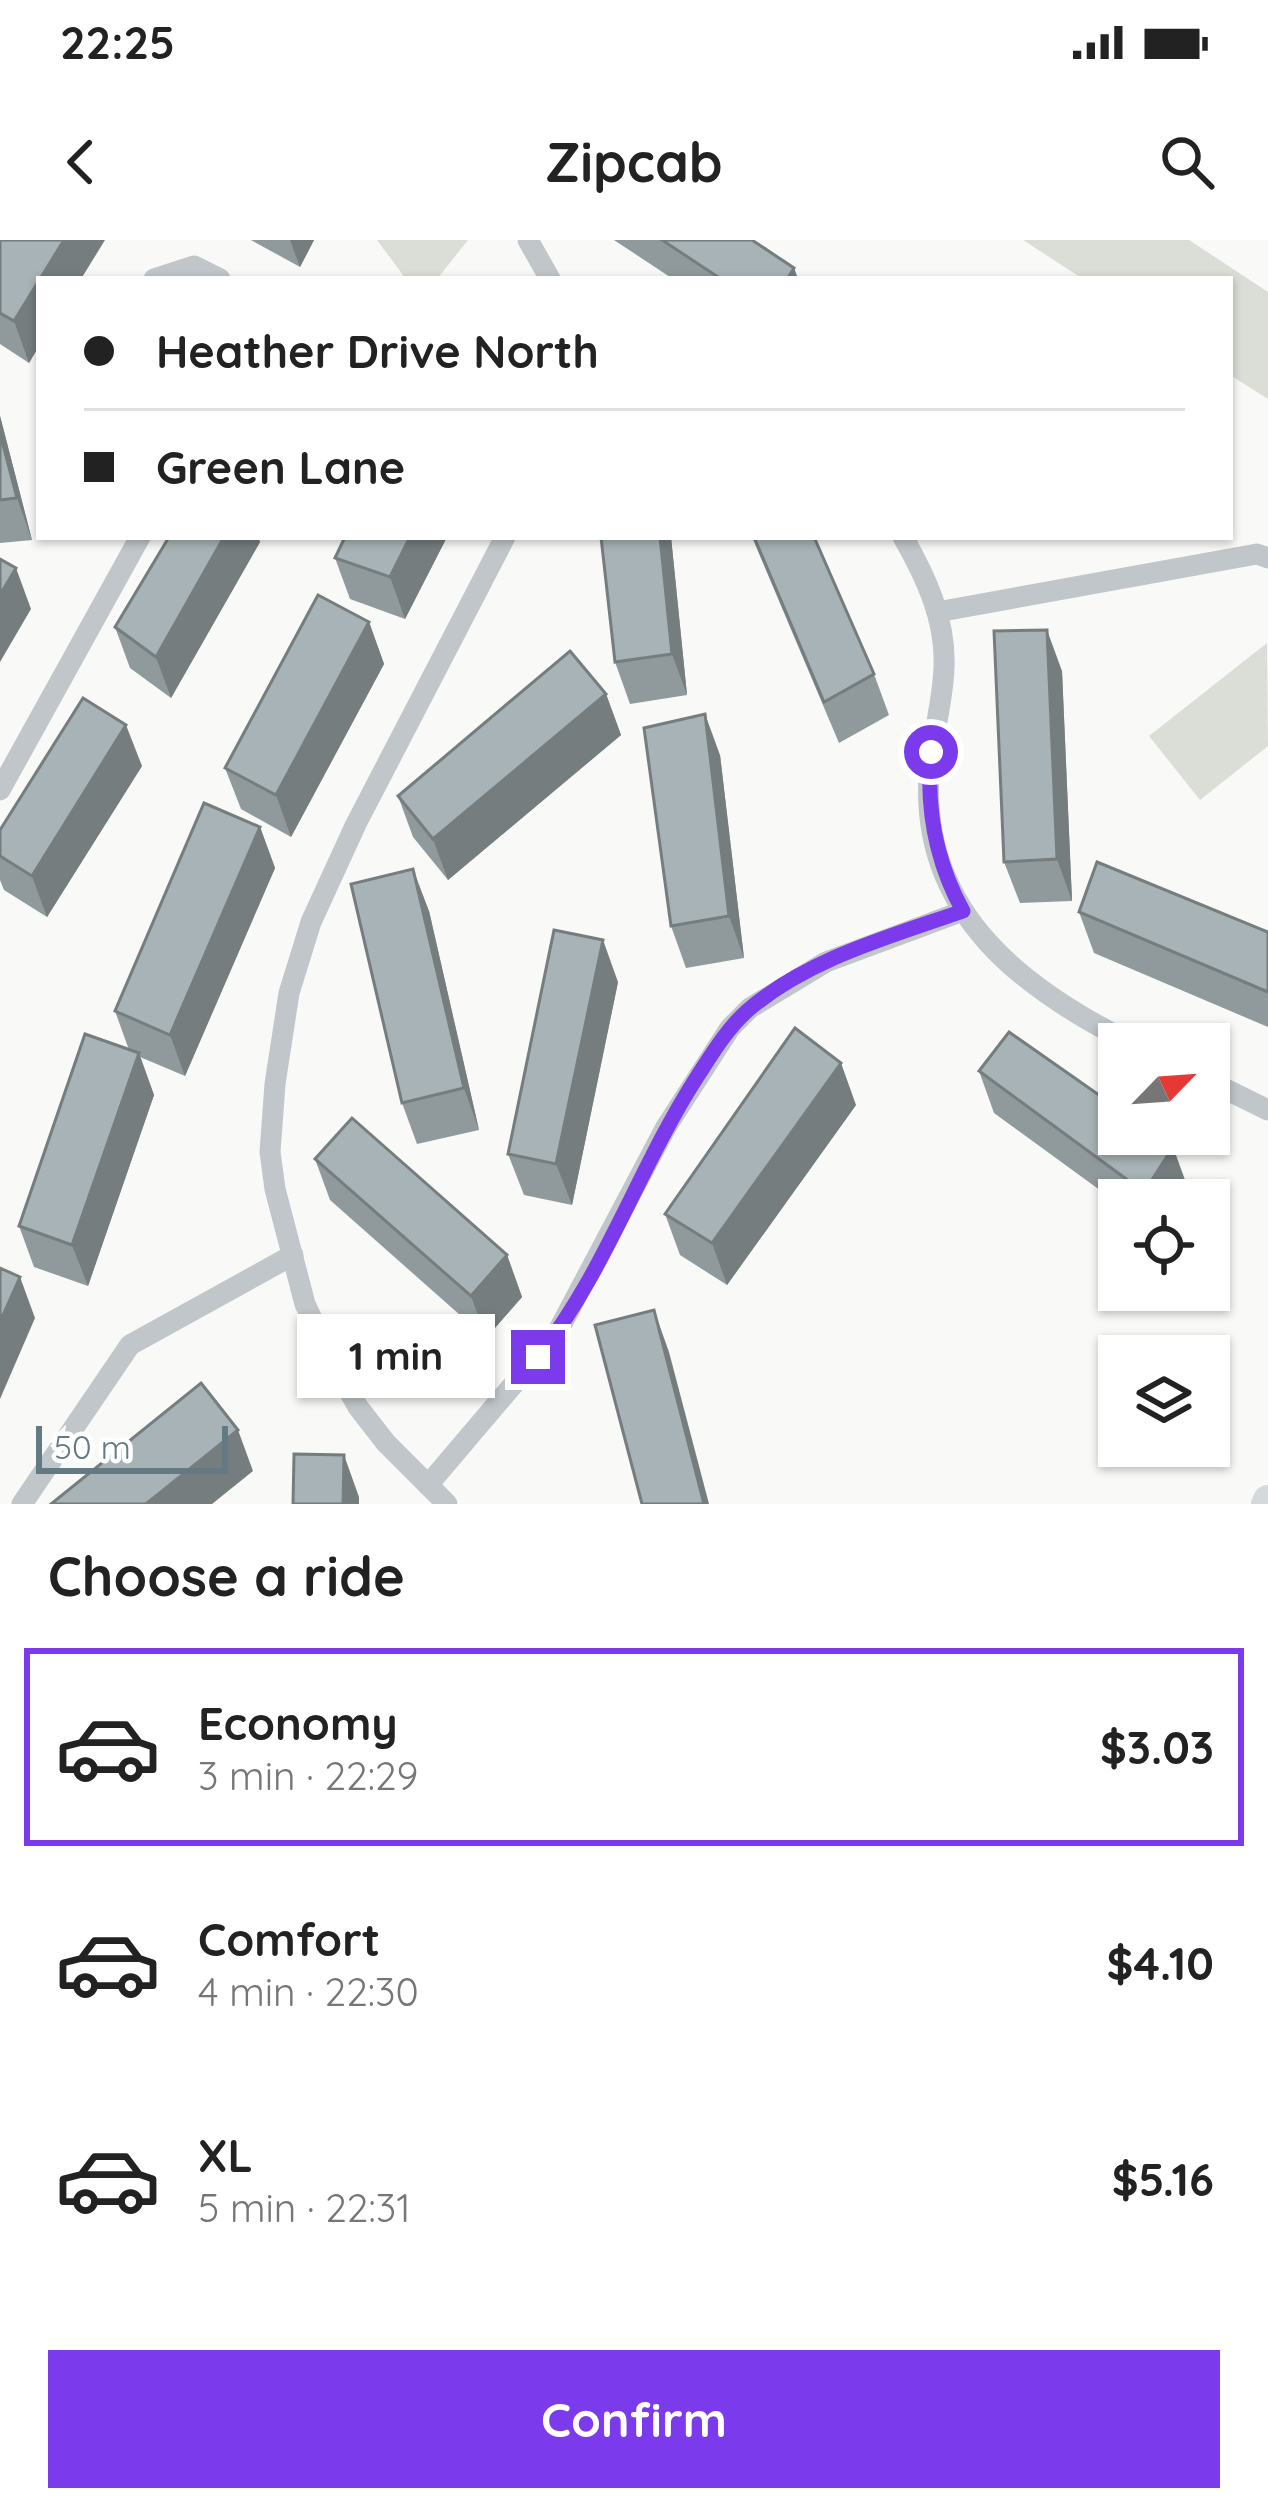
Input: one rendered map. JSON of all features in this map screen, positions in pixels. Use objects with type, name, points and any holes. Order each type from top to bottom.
[{"type":"street","points":[[528,240],[548,276]]},
{"type":"street","points":[[163,276],[194,266],[214,276]]},
{"type":"street","points":[[0,790],[138,540]]},
{"type":"street","points":[[447,1504],[386,1443],[358,1407],[305,1304],[270,1152],[289,993],[311,922],[356,824],[503,540]]},
{"type":"street","points":[[905,540],[937,612],[944,668],[928,782],[939,856],[963,911],[1000,957],[1070,1013],[1098,1027]]},
{"type":"street","points":[[937,612],[1263,556]]},
{"type":"street","points":[[428,1485],[557,1334],[666,1127],[730,1028],[750,1008],[826,962],[963,911]]},
{"type":"street","points":[[1230,1091],[1268,1110]]},
{"type":"street","points":[[22,1504],[130,1345],[293,1255]]},
{"type":"shaded area","points":[[377,240],[468,240],[439,276],[404,276]]},
{"type":"shaded area","points":[[1023,240],[1189,240],[1268,292],[1268,399],[1233,377],[1233,276],[1078,276]]},
{"type":"shaded area","points":[[1267,643],[1268,746],[1200,800],[1149,736]]},
{"type":"building","points":[[0,240],[64,240],[42,276],[36,276],[36,285],[14,321],[0,313]]},
{"type":"building","points":[[662,240],[752,240],[794,268],[789,276],[716,276]]},
{"type":"building","points":[[0,433],[17,498],[0,500]]},
{"type":"building","points":[[167,540],[222,540],[156,657],[115,627]]},
{"type":"building","points":[[344,540],[408,540],[390,577],[335,558]]},
{"type":"building","points":[[601,540],[660,540],[672,654],[615,662]]},
{"type":"building","points":[[755,540],[815,540],[874,674],[824,702]]},
{"type":"building","points":[[0,559],[16,568],[0,595]]},
{"type":"building","points":[[318,595],[369,622],[276,795],[225,768]]},
{"type":"building","points":[[1047,630],[1057,859],[1004,862],[994,631]]},
{"type":"building","points":[[570,651],[606,694],[433,839],[398,796]]},
{"type":"building","points":[[83,698],[126,725],[32,876],[0,856],[0,830]]},
{"type":"building","points":[[705,714],[729,916],[671,926],[644,728]]},
{"type":"building","points":[[204,803],[260,827],[170,1035],[115,1011]]},
{"type":"building","points":[[1097,862],[1268,932],[1268,992],[1079,912]]},
{"type":"building","points":[[413,869],[464,1088],[402,1103],[351,884]]},
{"type":"building","points":[[554,930],[603,940],[556,1164],[508,1154]]},
{"type":"building","points":[[795,1028],[841,1063],[712,1243],[665,1214]]},
{"type":"building","points":[[1009,1032],[1098,1094],[1098,1155],[1168,1155],[1152,1179],[1126,1179],[979,1071]]},
{"type":"building","points":[[85,1034],[139,1053],[72,1245],[19,1226]]},
{"type":"building","points":[[352,1118],[507,1255],[471,1296],[315,1159]]},
{"type":"building","points":[[0,1268],[20,1277],[0,1322]]},
{"type":"building","points":[[654,1310],[704,1504],[642,1504],[595,1325]]},
{"type":"building","points":[[201,1383],[238,1430],[146,1504],[51,1504]]},
{"type":"building","points":[[294,1454],[344,1455],[343,1504],[293,1504]]},
{"type":"route","points":[[538,1357],[586,1283],[681,1101],[730,1028],[750,1008],[800,975],[963,911],[939,856],[928,782],[931,752]]}]
